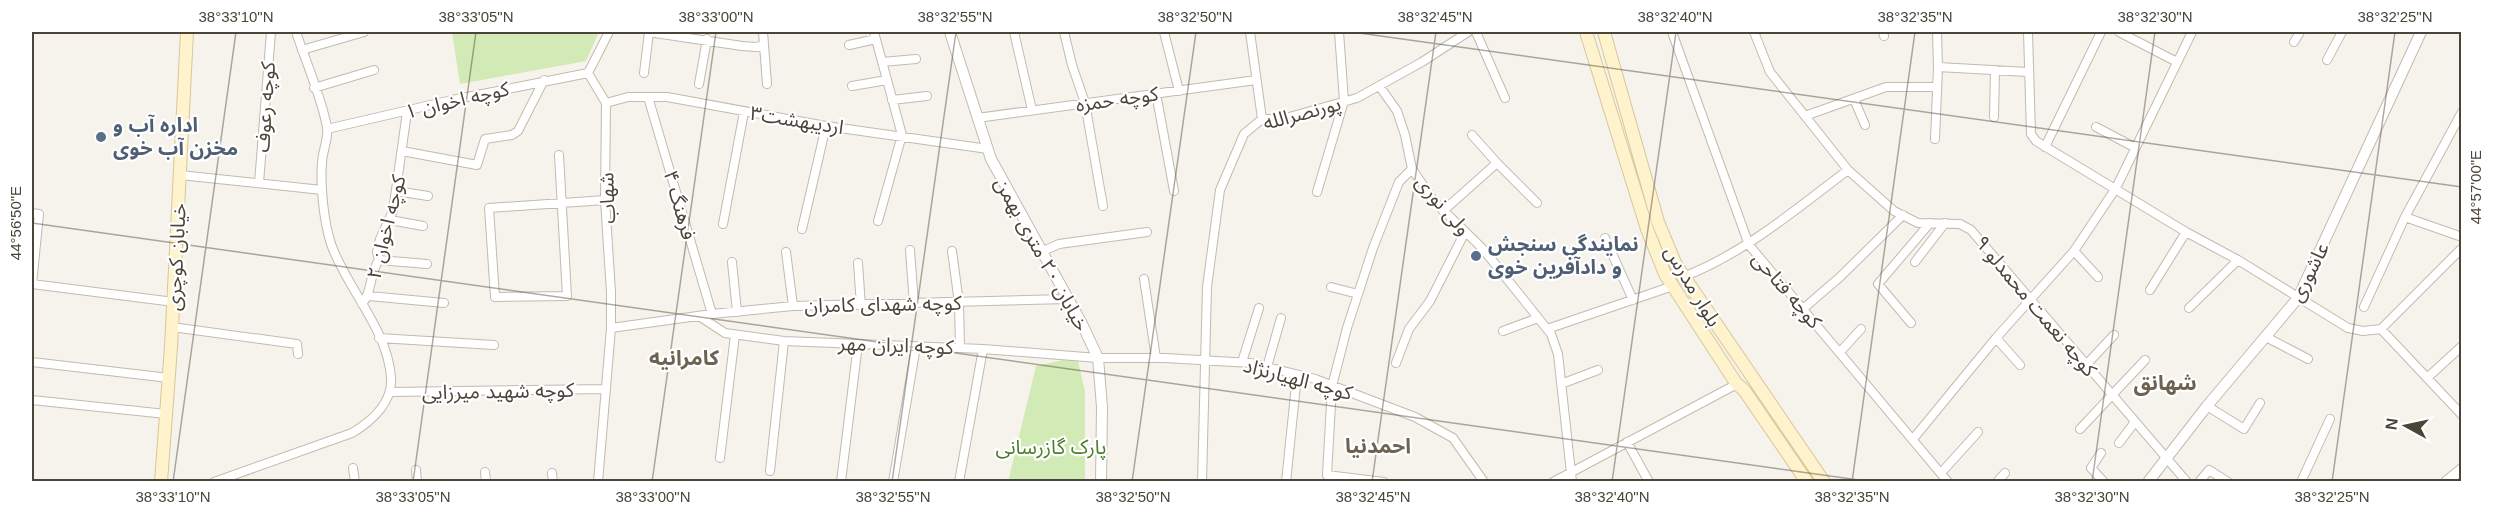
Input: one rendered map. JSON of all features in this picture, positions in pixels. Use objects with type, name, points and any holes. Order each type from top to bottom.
[{"type":"main road","name":"خیابان کوچری","points":[[161,482],[174,302],[187,32]]},
{"type":"main road","name":"بلوار مدرس","points":[[1586,32],[1647,229],[1665,274],[1737,384],[1744,390],[1807,482]]},
{"type":"main road","name":"بلوار مدرس","points":[[1604,32],[1658,222],[1676,265],[1824,482]]},
{"type":"street","name":"کوچه رعوف","points":[[259,183],[271,32]]},
{"type":"street","points":[[214,482],[352,433],[369,423],[391,392],[387,355],[362,304],[346,278],[331,243],[320,179],[327,129],[296,32]]},
{"type":"street","points":[[302,50],[364,32]]},
{"type":"street","points":[[606,103],[588,73],[609,32]]},
{"type":"street","points":[[644,73],[648,32],[756,47],[764,45]]},
{"type":"street","points":[[763,32],[767,84]]},
{"type":"street","name":"خیابان ۲۰ متری بهمن","points":[[950,32],[988,149],[1010,195],[1098,358],[1102,407],[1101,482]]},
{"type":"street","points":[[1014,32],[1032,110]]},
{"type":"street","points":[[1064,32],[1085,103],[1103,206]]},
{"type":"street","points":[[1164,32],[1179,91]]},
{"type":"street","points":[[1250,32],[1262,118]]},
{"type":"street","points":[[1317,192],[1344,101],[1340,32]]},
{"type":"street","name":"پورنصرالله","points":[[1202,482],[1207,287],[1220,190],[1244,134],[1262,118],[1282,119],[1357,98],[1380,87],[1468,32]]},
{"type":"street","points":[[1476,32],[1504,98]]},
{"type":"street","name":"کوچه فتاحی","points":[[1672,32],[1749,245],[1804,308],[1947,482]]},
{"type":"street","name":"کوچه نعمت محمدلو ۹","points":[[1754,32],[1770,72],[1848,170],[1894,211],[1918,223],[1960,224],[1971,230],[2012,275],[2030,300],[2167,456],[2187,482]]},
{"type":"street","points":[[1935,139],[1937,32]]},
{"type":"street","points":[[2028,32],[2028,72],[2033,138],[2348,328],[2363,331],[2381,329],[2462,248]]},
{"type":"street","points":[[2045,147],[2102,32]]},
{"type":"street","points":[[2119,32],[2177,62]]},
{"type":"street","points":[[1912,439],[1996,338],[2074,251],[2116,188],[2192,32]]},
{"type":"street","points":[[2294,42],[2300,32]]},
{"type":"street","points":[[2327,60],[2342,32]]},
{"type":"street","name":"عاشوری","points":[[2148,482],[2207,406],[2298,298],[2421,32]]},
{"type":"street","points":[[849,45],[875,35],[902,135],[878,221]]},
{"type":"street","points":[[699,84],[707,39]]},
{"type":"street","points":[[882,62],[916,59]]},
{"type":"street","points":[[1938,67],[2028,72]]},
{"type":"street","points":[[314,88],[374,70]]},
{"type":"street","points":[[1994,117],[1995,70]]},
{"type":"street","name":"کوچه اخوان ۱","points":[[327,129],[544,80],[588,73]]},
{"type":"street","points":[[402,151],[477,165],[485,139],[512,135],[518,131],[544,80]]},
{"type":"street","points":[[852,86],[887,80]]},
{"type":"street","name":"کوچه حمزه","points":[[977,118],[1256,80]]},
{"type":"street","name":"ولی نوری","points":[[1380,87],[1397,111],[1412,169],[1434,201],[1483,249],[1547,329],[1558,354],[1572,482]]},
{"type":"street","points":[[1805,116],[1886,87],[1937,87]]},
{"type":"street","points":[[1156,93],[1174,191]]},
{"type":"street","points":[[892,100],[927,96]]},
{"type":"street","name":"اردیبهشت۳","points":[[606,103],[628,97],[698,101],[744,112],[826,126],[988,149]]},
{"type":"street","name":"فرهنگ ۴","points":[[648,97],[712,314]]},
{"type":"street","points":[[1854,99],[1865,125]]},
{"type":"street","name":"شهاب","points":[[598,482],[611,328],[605,200],[606,103]]},
{"type":"street","name":"کوچه اخوان ۲","points":[[362,304],[369,296],[375,266],[379,260],[376,252],[385,224],[390,219],[407,112]]},
{"type":"street","points":[[723,224],[744,112]]},
{"type":"street","points":[[2364,307],[2405,218],[2462,112]]},
{"type":"street","points":[[802,229],[826,126]]},
{"type":"street","points":[[2096,127],[2134,147]]},
{"type":"street","points":[[1472,135],[1537,203]]},
{"type":"street","points":[[559,155],[563,202],[567,296],[495,297],[489,208],[563,202],[605,200]]},
{"type":"street","points":[[1443,211],[1497,163]]},
{"type":"street","points":[[1384,482],[1334,479],[1327,475],[1332,386],[1358,294],[1399,182],[1412,169]]},
{"type":"street","points":[[1683,277],[1710,267],[1749,245],[1848,170]]},
{"type":"street","points":[[180,175],[322,190]]},
{"type":"street","points":[[396,191],[428,196]]},
{"type":"street","points":[[32,213],[39,214],[32,284],[174,302]]},
{"type":"street","points":[[1804,308],[1840,277],[1903,215]]},
{"type":"street","points":[[2405,218],[2462,237]]},
{"type":"street","points":[[390,219],[423,226]]},
{"type":"street","points":[[1911,323],[1878,284],[1930,223]]},
{"type":"street","points":[[1915,262],[1945,223]]},
{"type":"street","points":[[1041,252],[1059,244],[1147,232]]},
{"type":"street","points":[[1396,363],[1409,329],[1430,301],[1465,232]]},
{"type":"street","points":[[2150,291],[2186,232]]},
{"type":"street","points":[[1605,238],[1633,300]]},
{"type":"street","points":[[910,250],[914,304]]},
{"type":"street","points":[[952,251],[960,348]]},
{"type":"street","points":[[2074,251],[2098,277]]},
{"type":"street","points":[[786,252],[793,306]]},
{"type":"street","points":[[379,260],[427,264]]},
{"type":"street","points":[[2189,308],[2238,260]]},
{"type":"street","points":[[732,262],[737,312]]},
{"type":"street","points":[[858,263],[861,306]]},
{"type":"street","points":[[1144,279],[1156,358]]},
{"type":"street","points":[[1547,329],[1673,286]]},
{"type":"street","points":[[1331,287],[1358,294]]},
{"type":"street","points":[[369,296],[444,303]]},
{"type":"street","name":"کوچه شهدای کامران","points":[[611,328],[793,306],[1068,299]]},
{"type":"street","points":[[1242,362],[1259,308]]},
{"type":"street","name":"کوچه ایران مهر","points":[[699,316],[725,333],[784,341],[983,349],[1098,358]]},
{"type":"street","points":[[1267,367],[1281,318]]},
{"type":"street","points":[[1503,331],[1538,318]]},
{"type":"street","points":[[172,327],[297,344],[298,354]]},
{"type":"street","points":[[1840,352],[1861,329]]},
{"type":"street","points":[[2381,329],[2462,415]]},
{"type":"street","points":[[720,458],[735,335]]},
{"type":"street","points":[[2086,365],[2114,335]]},
{"type":"street","points":[[2266,337],[2308,359]]},
{"type":"street","points":[[379,338],[494,345]]},
{"type":"street","points":[[1996,338],[2019,365]]},
{"type":"street","points":[[770,471],[784,341]]},
{"type":"street","points":[[841,482],[858,344]]},
{"type":"street","points":[[893,482],[916,346]]},
{"type":"street","points":[[2427,378],[2462,346]]},
{"type":"street","points":[[959,482],[983,349]]},
{"type":"street","name":"کوچه الهیارنژاد","points":[[1098,358],[1242,362],[1332,386],[1415,417],[1453,438],[1484,482]]},
{"type":"street","points":[[2080,429],[2145,360]]},
{"type":"street","points":[[32,362],[169,378]]},
{"type":"street","points":[[1561,384],[1598,370]]},
{"type":"street","points":[[1286,482],[1297,375]]},
{"type":"street","points":[[1553,482],[1737,384]]},
{"type":"street","name":"کوچه شهید میرزایی","points":[[391,392],[606,389]]},
{"type":"street","points":[[32,400],[166,414]]},
{"type":"street","points":[[2207,406],[2244,429],[2260,403]]},
{"type":"street","points":[[2301,482],[2330,419]]},
{"type":"street","points":[[2119,443],[2135,422]]},
{"type":"street","points":[[1941,473],[1978,432]]},
{"type":"street","points":[[1627,442],[1649,482]]},
{"type":"street","points":[[2101,453],[2091,468],[2104,482]]},
{"type":"street","points":[[353,468],[355,482]]},
{"type":"street","points":[[416,470],[417,482]]},
{"type":"street","points":[[2199,482],[2209,470],[2228,482]]},
{"type":"street","points":[[2446,482],[2462,470]]},
{"type":"street","points":[[485,472],[486,482]]},
{"type":"street","points":[[1996,482],[2004,473]]},
{"type":"green space","points":[[452,32],[599,32],[586,61],[460,84]]},
{"type":"green space","name":"پارک گازرسانی","points":[[1077,357],[1085,391],[1085,481],[1008,482],[1036,366]]},
{"type":"place","name":"اداره آب و مخزن آب خوی","points":[[101,137]]},
{"type":"place","name":"نمایندگی سنجش و دادآفرین خوی","points":[[1476,256]]},
{"type":"district","name":"کامرانیه","points":[[684,358]]},
{"type":"district","name":"شهانق","points":[[2165,383]]},
{"type":"district","name":"احمدنیا","points":[[1378,446]]}]
